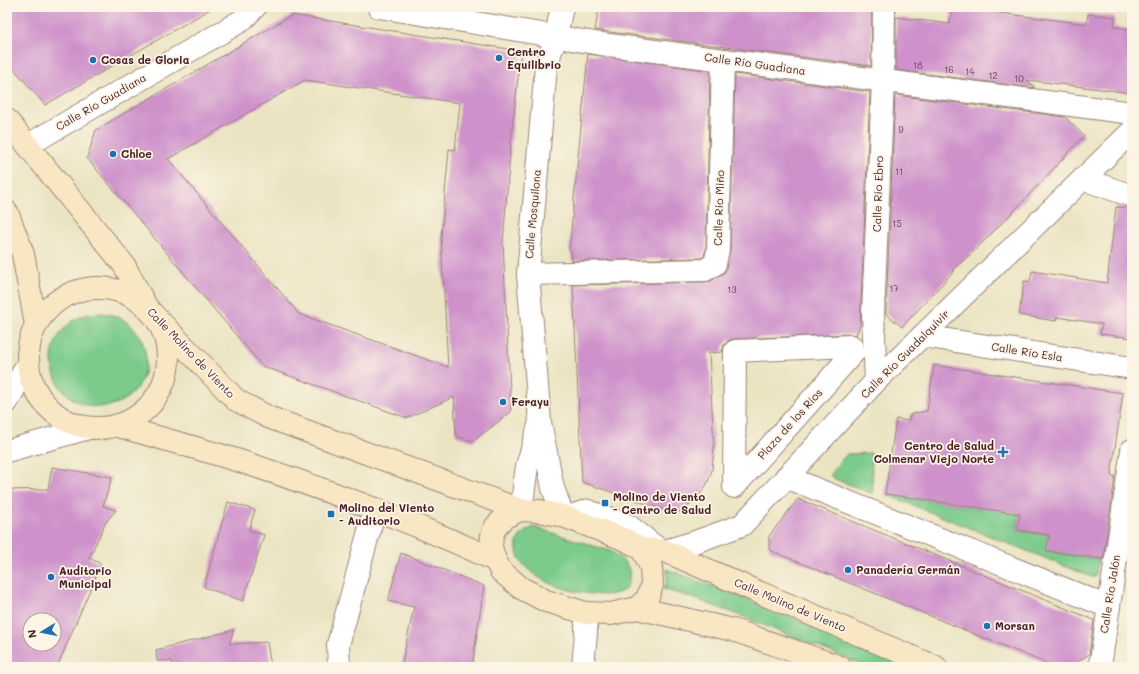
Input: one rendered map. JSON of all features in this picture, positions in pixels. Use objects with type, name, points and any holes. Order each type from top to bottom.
[{"type":"main road","name":"Calle Molino de Viento","points":[[7,120],[124,265],[147,308],[236,400],[268,417],[521,510]]},
{"type":"main road","points":[[7,212],[23,254],[36,325]]},
{"type":"main road","points":[[96,288],[115,290],[132,297],[147,308],[159,324],[167,344],[168,365],[163,385],[152,403],[137,417],[118,426],[104,429],[89,428],[70,423],[54,413],[41,399],[32,382],[28,363],[29,343],[36,325],[47,310],[61,299],[78,291],[96,288]]},
{"type":"main road","points":[[118,426],[249,464],[375,509],[495,560]]},
{"type":"main road","points":[[637,608],[647,599],[652,585],[651,566],[642,549],[626,540],[563,516],[540,511],[521,510],[505,517],[496,526],[492,535],[491,547],[495,560],[501,571],[521,588],[546,601],[586,613],[611,614],[637,608],[733,630],[840,667]]},
{"type":"main road","name":"Calle Molino de Viento","points":[[642,549],[665,551],[751,590],[936,667]]},
{"type":"street","name":"Calle Río Guadiana","points":[[28,145],[241,21],[255,7]]},
{"type":"street","name":"Calle Río Guadiana","points":[[379,7],[556,35],[601,44],[1132,113]]},
{"type":"street","name":"Calle Mosquilona","points":[[562,7],[556,35],[546,67],[528,274],[540,422],[552,488],[563,516]]},
{"type":"street","name":"Calle Río Ebro","points":[[876,381],[873,314],[883,81],[884,7]]},
{"type":"street","name":"Calle Río Miño","points":[[528,274],[705,270],[715,264],[718,250],[723,60]]},
{"type":"street","name":"Calle Río Guadalquivir","points":[[665,551],[742,525],[876,381],[1132,131]]},
{"type":"street","points":[[1083,179],[1132,196]]},
{"type":"street","name":"Calle Río Esla","points":[[922,336],[1132,368]]},
{"type":"street","name":"Plaza de los Ríos","points":[[851,346],[854,352],[734,487],[735,367],[735,352],[851,346]]},
{"type":"street","points":[[7,402],[28,363]]},
{"type":"street","name":"Calle Mosquilona","points":[[521,510],[527,466],[540,422]]},
{"type":"street","points":[[7,451],[89,428]]},
{"type":"street","name":"Calle Río Jalón","points":[[1100,667],[1132,450]]},
{"type":"street","points":[[786,477],[1109,607]]},
{"type":"street","points":[[339,667],[338,645],[375,509]]},
{"type":"street","points":[[583,667],[586,613]]},
{"type":"lane","points":[[563,516],[587,508],[629,523],[665,551]]},
{"type":"green space","points":[[99,313],[117,316],[132,327],[143,342],[146,360],[143,378],[132,393],[117,404],[99,407],[81,404],[66,393],[55,378],[52,360],[55,342],[66,327],[81,316]]},
{"type":"green space","points":[[871,453],[873,494],[831,476],[832,471],[847,454]]},
{"type":"green space","points":[[1028,465],[1017,530],[1049,535],[1047,551],[1099,559],[1095,577],[885,494],[1003,511]]},
{"type":"green space","points":[[534,527],[614,553],[624,562],[629,570],[629,580],[626,588],[620,592],[601,595],[568,590],[548,582],[528,570],[518,555],[517,541],[527,530]]},
{"type":"green space","points":[[667,569],[757,603],[909,667],[868,667],[731,612],[663,589],[667,582]]},
{"type":"building","points":[[7,7],[214,7],[45,105],[7,61]]},
{"type":"building","points":[[599,7],[872,7],[871,66],[595,30]]},
{"type":"building","points":[[952,7],[1087,24],[1088,14],[1115,17],[1114,27],[1132,29],[1132,93],[1027,80],[1035,88],[896,70],[896,17],[950,24]]},
{"type":"building","points":[[292,15],[521,51],[511,140],[503,243],[511,412],[473,441],[456,436],[454,397],[407,418],[262,366],[87,158],[96,130]],"holes":[[[305,80],[460,103],[455,150],[449,149],[441,237],[448,367],[299,314],[168,159]]]},
{"type":"building","points":[[588,54],[710,71],[706,249],[704,256],[701,258],[572,261],[571,251],[569,251]]},
{"type":"building","points":[[735,74],[870,92],[860,326],[856,335],[734,339],[729,340],[724,345],[722,352],[709,353],[714,446],[712,470],[707,484],[699,496],[676,514],[582,482],[573,285],[705,282],[711,281],[725,272],[730,250]]},
{"type":"building","points":[[895,95],[1065,117],[1084,136],[1013,212],[972,253],[952,270],[955,270],[902,327],[886,314]]},
{"type":"building","points":[[1116,207],[1132,208],[1132,338],[1100,334],[1102,324],[1057,317],[1056,321],[1019,315],[1024,281],[1030,282],[1032,271],[1107,283]]},
{"type":"building","name":"Centro de Salud Colmenar Viejo Norte","points":[[934,365],[1123,393],[1111,476],[1115,476],[1103,559],[1046,551],[1049,535],[1017,530],[1020,514],[885,494],[896,419],[908,421],[911,414],[927,411]]},
{"type":"building","name":"Auditorio Municipal","points":[[52,467],[112,477],[103,506],[116,510],[106,522],[89,558],[101,564],[57,667],[7,667],[7,490],[48,489]]},
{"type":"building","points":[[798,499],[1094,620],[1089,654],[1071,667],[1055,667],[769,550],[769,536]]},
{"type":"building","points":[[228,502],[255,510],[249,530],[264,535],[243,601],[204,587]]},
{"type":"building","points":[[1132,536],[1132,563],[1128,563]]},
{"type":"building","points":[[401,553],[484,586],[472,667],[401,667],[414,607],[388,601]]},
{"type":"building","points":[[234,630],[229,644],[267,642],[271,667],[172,667],[172,661],[157,661],[156,650]]},
{"type":"place","name":"Centro Equilibrio","points":[[499,58]]},
{"type":"place","name":"Cosas de Gloria","points":[[93,60]]},
{"type":"place","name":"Chloe","points":[[113,154]]},
{"type":"place","name":"Ferayu","points":[[503,402]]},
{"type":"place","name":"Centro de Salud Colmenar Viejo Norte","points":[[1003,452]]},
{"type":"place","name":"Molino de Viento - Centro de Salud","points":[[605,503]]},
{"type":"place","name":"Molino del Viento - Auditorio","points":[[331,514]]},
{"type":"place","name":"Panadería Germán","points":[[848,570]]},
{"type":"place","name":"Auditorio Municipal","points":[[51,577]]},
{"type":"place","name":"Morsan","points":[[987,626]]}]
